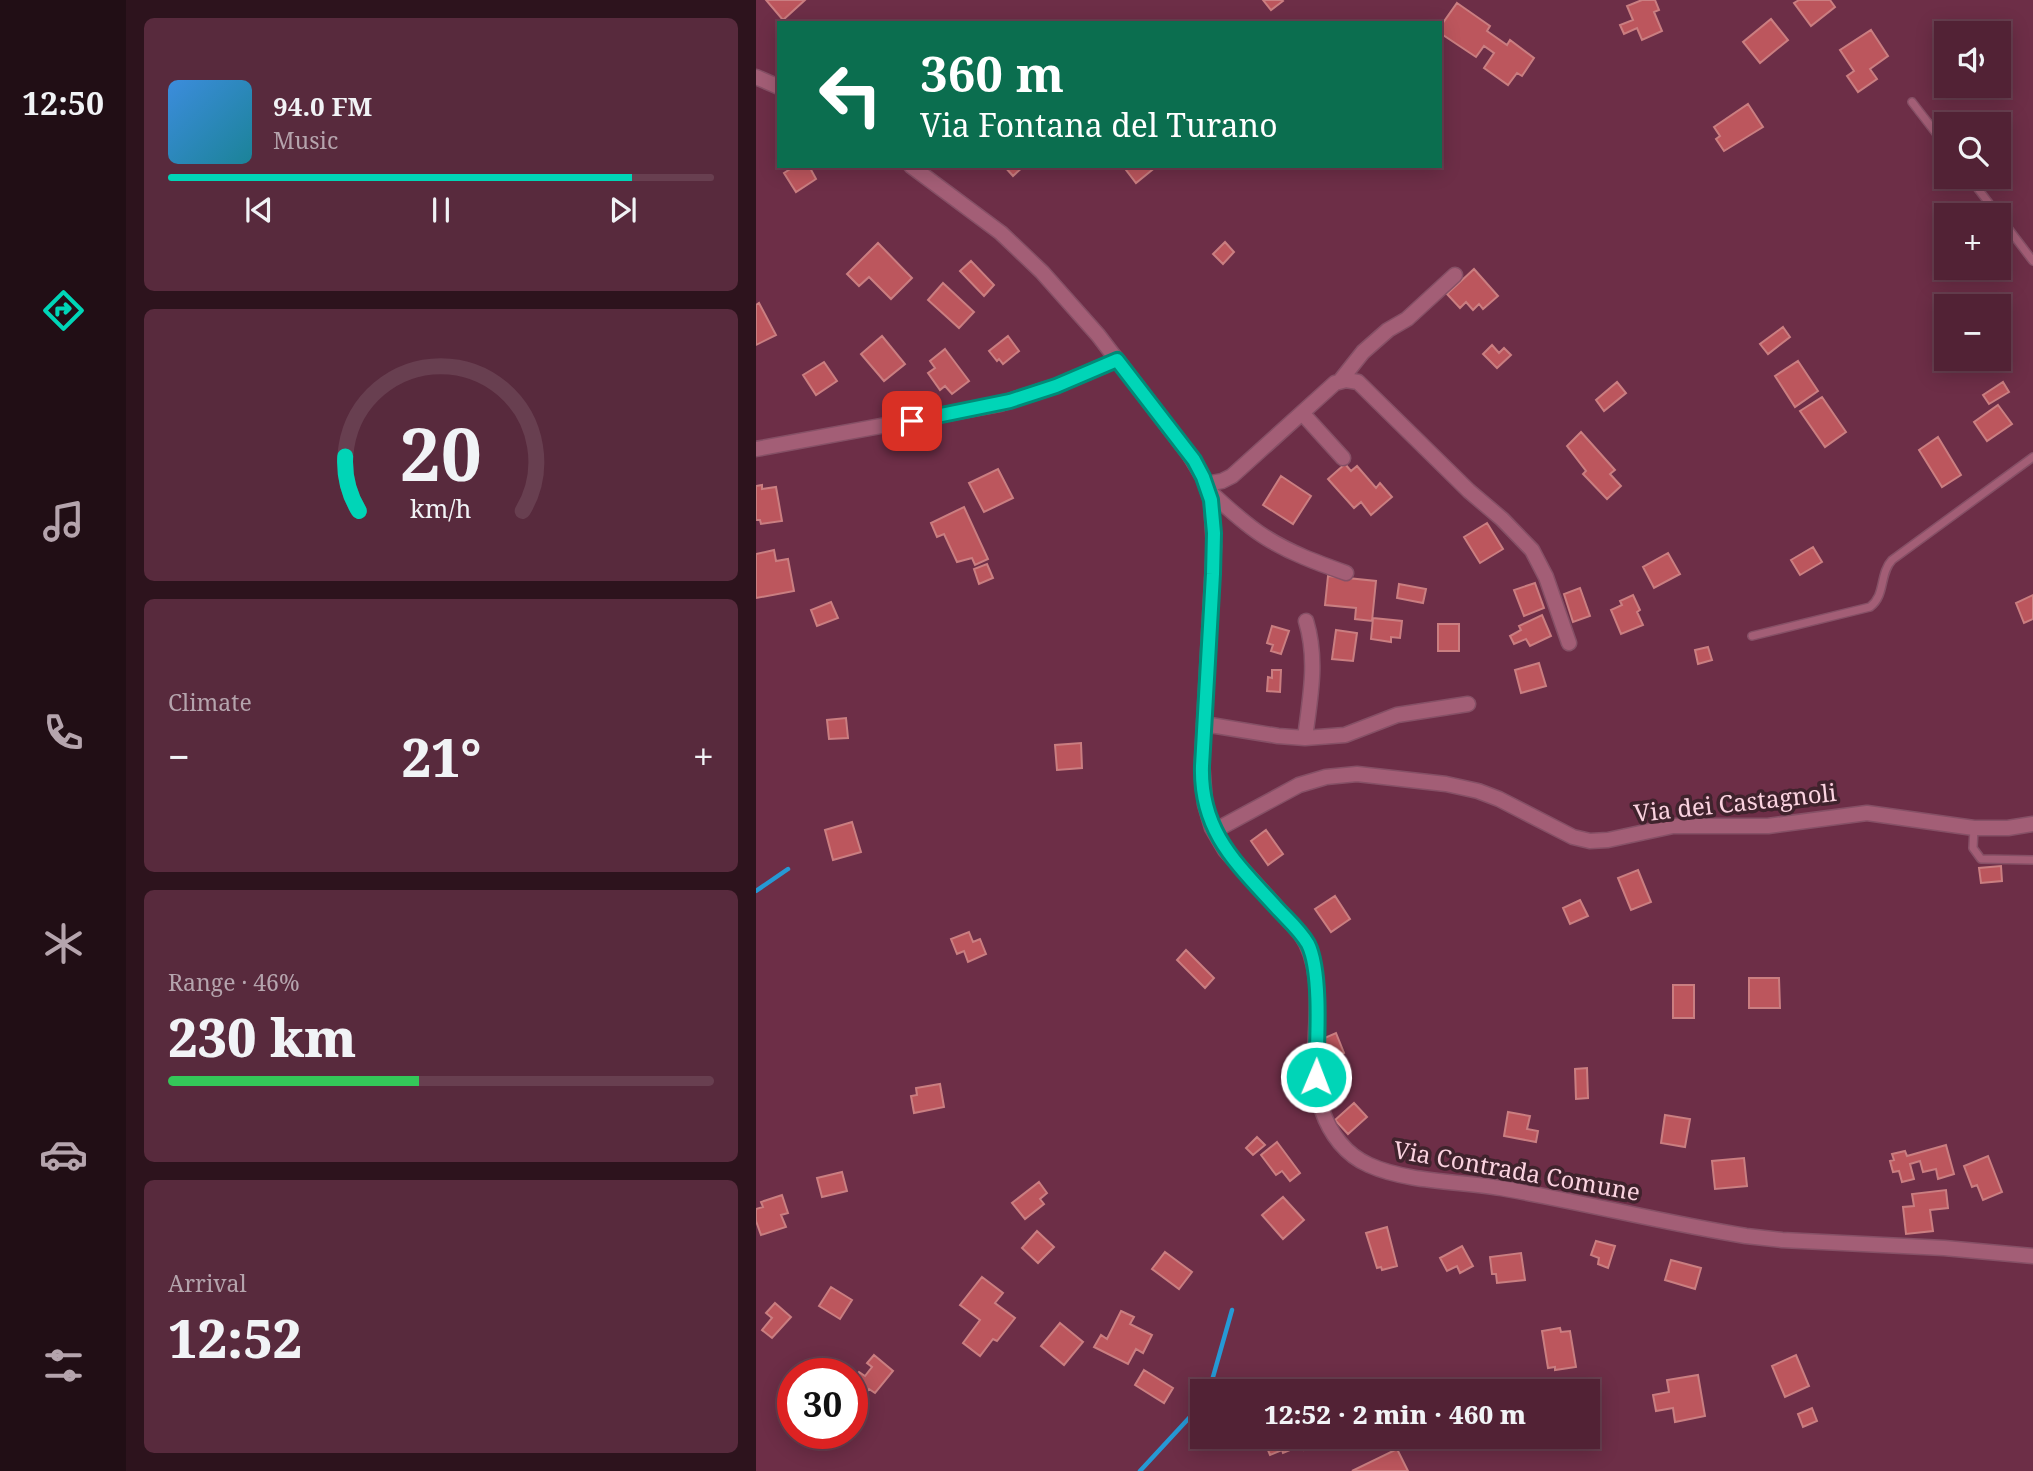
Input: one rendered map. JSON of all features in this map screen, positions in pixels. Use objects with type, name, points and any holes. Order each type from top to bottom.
[{"type":"street","points":[[756,78],[777,86]]},
{"type":"street","name":"Via Contrada Comune","points":[[914,168],[986,221],[1015,246],[1089,324],[1189,454],[1208,488],[1213,514],[1214,546],[1202,782],[1207,813],[1214,831],[1231,858],[1300,933],[1308,946],[1313,959],[1316,986],[1316,1082],[1319,1102],[1326,1120],[1347,1150],[1363,1162],[1403,1175],[1505,1189],[1746,1236],[1951,1248],[2033,1256]]},
{"type":"street","points":[[1346,573],[1272,541],[1240,519],[1208,488],[1232,476],[1340,381],[1363,352],[1388,330],[1407,319],[1455,275]]},
{"type":"street","points":[[756,449],[1000,404],[1056,386],[1117,360]]},
{"type":"street","points":[[1340,381],[1352,380],[1362,384],[1532,550],[1546,577],[1569,643]]},
{"type":"street","points":[[1303,414],[1343,458]]},
{"type":"street","points":[[1305,738],[1314,659],[1306,621]]},
{"type":"street","points":[[1204,724],[1278,736],[1345,736],[1397,715],[1468,704]]},
{"type":"street","name":"Via dei Castagnoli","points":[[1214,831],[1299,785],[1326,777],[1357,774],[1396,777],[1478,791],[1573,837],[1590,841],[1608,840],[1673,826],[1768,826],[1867,813],[1974,828],[2008,828],[2033,824]]},
{"type":"lane","points":[[1912,102],[1934,130]]},
{"type":"lane","points":[[1978,189],[1989,203]]},
{"type":"lane","points":[[2011,232],[2033,261]]},
{"type":"lane","points":[[1752,636],[1870,607],[1880,596],[1883,574],[1892,560],[2033,457]]},
{"type":"lane","points":[[1974,828],[1973,848],[1981,859],[2033,860]]},
{"type":"building","points":[[766,0],[805,0],[783,20]]},
{"type":"building","points":[[1263,0],[1282,0],[1283,1],[1271,10]]},
{"type":"building","points":[[1642,0],[1655,0],[1659,10],[1654,12],[1662,31],[1642,40],[1637,28],[1624,34],[1620,25],[1633,20],[1627,6]]},
{"type":"building","points":[[1799,0],[1830,0],[1835,7],[1811,26],[1794,3]]},
{"type":"building","points":[[1457,3],[1490,26],[1487,31],[1507,45],[1510,40],[1534,58],[1522,76],[1517,73],[1508,85],[1484,68],[1494,53],[1484,46],[1476,57],[1442,34],[1442,24]]},
{"type":"building","points":[[1771,19],[1788,40],[1760,63],[1743,42]]},
{"type":"building","points":[[1871,30],[1888,56],[1870,69],[1877,79],[1858,92],[1847,76],[1854,71],[1840,50]]},
{"type":"building","points":[[1748,104],[1763,127],[1724,151],[1716,139],[1720,136],[1714,127]]},
{"type":"building","points":[[792,168],[810,168],[816,179],[796,192],[784,173]]},
{"type":"building","points":[[1006,168],[1022,168],[1013,176]]},
{"type":"building","points":[[1125,168],[1155,168],[1136,183]]},
{"type":"building","points":[[1225,242],[1234,252],[1223,264],[1213,254]]},
{"type":"building","points":[[878,243],[912,278],[891,299],[869,277],[859,286],[847,274]]},
{"type":"building","points":[[971,261],[994,285],[984,296],[960,271]]},
{"type":"building","points":[[1474,269],[1498,296],[1483,309],[1479,304],[1473,310],[1466,302],[1460,308],[1447,294]]},
{"type":"building","points":[[943,283],[974,312],[959,328],[928,300]]},
{"type":"building","points":[[759,303],[776,335],[756,345],[756,305]]},
{"type":"building","points":[[1783,327],[1790,337],[1768,354],[1760,344]]},
{"type":"building","points":[[882,336],[905,364],[884,381],[861,354]]},
{"type":"building","points":[[1008,336],[1019,351],[1003,364],[989,351]]},
{"type":"building","points":[[1492,345],[1499,353],[1504,348],[1511,355],[1497,368],[1483,354]]},
{"type":"building","points":[[945,349],[969,381],[952,394],[945,386],[940,390],[928,373],[935,368],[930,361]]},
{"type":"building","points":[[1798,361],[1818,391],[1795,407],[1775,376]]},
{"type":"building","points":[[824,362],[837,381],[816,395],[803,375]]},
{"type":"building","points":[[1617,382],[1626,393],[1604,411],[1596,400]]},
{"type":"building","points":[[2003,382],[2009,392],[1989,404],[1983,395]]},
{"type":"building","points":[[1822,397],[1846,432],[1825,447],[1800,411]]},
{"type":"building","points":[[1998,405],[2012,424],[1987,441],[1974,422]]},
{"type":"building","points":[[1581,432],[1615,470],[1610,474],[1621,486],[1607,499],[1583,474],[1586,471],[1567,446]]},
{"type":"building","points":[[1938,437],[1961,475],[1942,487],[1919,450]]},
{"type":"building","points":[[1345,464],[1351,471],[1357,466],[1376,488],[1380,483],[1392,497],[1371,515],[1361,502],[1354,508],[1328,479]]},
{"type":"building","points":[[998,469],[1013,498],[984,512],[969,483]]},
{"type":"building","points":[[1281,476],[1311,496],[1293,524],[1263,505]]},
{"type":"building","points":[[762,485],[762,489],[776,487],[782,521],[761,524],[760,520],[756,520],[756,486]]},
{"type":"building","points":[[964,507],[988,559],[975,565],[972,558],[957,562],[944,534],[937,537],[931,523]]},
{"type":"building","points":[[1487,523],[1503,549],[1480,563],[1464,537]]},
{"type":"building","points":[[1813,547],[1822,562],[1800,575],[1791,560]]},
{"type":"building","points":[[774,550],[776,561],[788,559],[794,591],[756,598],[756,554]]},
{"type":"building","points":[[1668,553],[1680,574],[1654,588],[1643,567]]},
{"type":"building","points":[[987,564],[993,578],[979,584],[974,569]]},
{"type":"building","points":[[1328,576],[1376,581],[1372,621],[1355,619],[1356,608],[1325,605]]},
{"type":"building","points":[[1535,583],[1544,608],[1524,616],[1514,590]]},
{"type":"building","points":[[1399,584],[1426,589],[1423,603],[1397,598]]},
{"type":"building","points":[[1580,588],[1590,616],[1573,622],[1564,594]]},
{"type":"building","points":[[1633,595],[1643,625],[1621,634],[1611,610],[1622,605],[1620,601]]},
{"type":"building","points":[[2033,595],[2033,619],[2024,623],[2016,603]]},
{"type":"building","points":[[831,602],[838,618],[817,626],[811,610]]},
{"type":"building","points":[[1542,615],[1551,636],[1530,646],[1526,639],[1514,644],[1510,636],[1521,630],[1519,626]]},
{"type":"building","points":[[1373,618],[1402,621],[1400,638],[1391,637],[1391,642],[1371,639]]},
{"type":"building","points":[[1438,624],[1459,624],[1459,651],[1438,651]]},
{"type":"building","points":[[1272,626],[1289,631],[1281,654],[1271,651],[1273,645],[1267,643]]},
{"type":"building","points":[[1336,630],[1357,633],[1353,661],[1332,659]]},
{"type":"building","points":[[1708,647],[1712,660],[1698,664],[1695,650]]},
{"type":"building","points":[[1539,663],[1546,686],[1521,693],[1515,670]]},
{"type":"building","points":[[1272,670],[1281,670],[1280,692],[1267,691],[1268,677],[1272,678]]},
{"type":"building","points":[[846,718],[848,738],[829,739],[827,720]]},
{"type":"building","points":[[1081,743],[1082,768],[1057,770],[1055,745]]},
{"type":"building","points":[[852,822],[861,852],[833,860],[825,830]]},
{"type":"building","points":[[1266,830],[1283,854],[1268,865],[1251,841]]},
{"type":"building","points":[[2001,866],[2002,881],[1981,883],[1979,868]]},
{"type":"building","points":[[1638,870],[1651,902],[1631,910],[1618,878]]},
{"type":"building","points":[[1335,896],[1350,919],[1331,932],[1315,909]]},
{"type":"building","points":[[1580,900],[1588,916],[1570,924],[1563,908]]},
{"type":"building","points":[[969,932],[973,942],[980,939],[986,954],[968,962],[964,951],[957,954],[951,939]]},
{"type":"building","points":[[1186,950],[1214,978],[1205,988],[1177,960]]},
{"type":"building","points":[[1749,978],[1779,978],[1780,1008],[1749,1008]]},
{"type":"building","points":[[1673,985],[1694,985],[1694,1018],[1673,1018]]},
{"type":"building","points":[[1336,1033],[1344,1053],[1328,1060],[1320,1040]]},
{"type":"building","points":[[1587,1068],[1588,1098],[1576,1099],[1575,1069]]},
{"type":"building","points":[[940,1084],[944,1107],[914,1113],[911,1096],[917,1095],[916,1088]]},
{"type":"building","points":[[1354,1103],[1367,1117],[1348,1134],[1335,1120]]},
{"type":"building","points":[[1508,1112],[1530,1116],[1527,1129],[1538,1131],[1536,1142],[1504,1136]]},
{"type":"building","points":[[1665,1115],[1690,1119],[1685,1147],[1661,1143]]},
{"type":"building","points":[[1257,1137],[1265,1145],[1253,1155],[1246,1148]]},
{"type":"building","points":[[1277,1142],[1300,1173],[1290,1181],[1282,1171],[1276,1175],[1261,1155]]},
{"type":"building","points":[[1946,1145],[1954,1174],[1938,1179],[1936,1169],[1923,1172],[1920,1161],[1910,1164],[1914,1179],[1902,1182],[1899,1171],[1893,1172],[1890,1161],[1894,1160],[1892,1154],[1905,1151],[1907,1156]]},
{"type":"building","points":[[1988,1156],[2002,1192],[1983,1200],[1977,1185],[1972,1187],[1964,1166]]},
{"type":"building","points":[[1744,1158],[1747,1186],[1715,1189],[1712,1161]]},
{"type":"building","points":[[842,1172],[847,1191],[822,1197],[817,1178]]},
{"type":"building","points":[[1039,1182],[1047,1193],[1040,1199],[1044,1204],[1025,1219],[1012,1203]]},
{"type":"building","points":[[1946,1190],[1948,1208],[1930,1210],[1933,1231],[1906,1234],[1903,1207],[1914,1206],[1912,1194]]},
{"type":"building","points":[[782,1195],[788,1213],[781,1215],[786,1227],[761,1235],[756,1221],[756,1209],[763,1207],[761,1202]]},
{"type":"building","points":[[1283,1197],[1304,1220],[1283,1239],[1262,1215]]},
{"type":"building","points":[[1387,1227],[1397,1266],[1382,1270],[1381,1267],[1377,1268],[1366,1233]]},
{"type":"building","points":[[1037,1231],[1054,1247],[1038,1263],[1022,1248]]},
{"type":"building","points":[[1596,1241],[1615,1246],[1608,1268],[1598,1264],[1599,1258],[1591,1255]]},
{"type":"building","points":[[1462,1246],[1473,1266],[1460,1273],[1457,1266],[1447,1271],[1440,1258]]},
{"type":"building","points":[[1165,1252],[1192,1272],[1179,1289],[1152,1269]]},
{"type":"building","points":[[1521,1253],[1525,1280],[1497,1283],[1496,1274],[1492,1274],[1490,1257]]},
{"type":"building","points":[[1671,1260],[1701,1268],[1695,1289],[1665,1280]]},
{"type":"building","points":[[982,1277],[1003,1293],[995,1303],[1015,1318],[997,1341],[993,1339],[980,1356],[963,1343],[980,1320],[960,1305]]},
{"type":"building","points":[[831,1287],[852,1300],[840,1319],[819,1306]]},
{"type":"building","points":[[775,1303],[791,1317],[772,1338],[762,1330],[772,1318],[766,1313]]},
{"type":"building","points":[[1121,1311],[1134,1317],[1130,1324],[1152,1335],[1143,1353],[1136,1349],[1128,1364],[1094,1347],[1101,1335],[1107,1339]]},
{"type":"building","points":[[1060,1323],[1083,1342],[1064,1365],[1041,1346]]},
{"type":"building","points":[[1560,1328],[1561,1332],[1570,1331],[1576,1367],[1555,1370],[1555,1367],[1548,1368],[1542,1331]]},
{"type":"building","points":[[874,1355],[893,1371],[875,1393],[868,1390],[868,1372],[872,1367],[868,1362]]},
{"type":"building","points":[[1796,1355],[1809,1386],[1785,1397],[1772,1366]]},
{"type":"building","points":[[1144,1370],[1173,1388],[1164,1403],[1135,1385]]},
{"type":"building","points":[[1698,1375],[1705,1416],[1675,1422],[1673,1408],[1656,1411],[1653,1395],[1669,1392],[1667,1380]]},
{"type":"building","points":[[1812,1408],[1817,1421],[1803,1427],[1798,1414]]},
{"type":"building","points":[[1268,1449],[1292,1449],[1283,1453],[1282,1450],[1270,1455]]},
{"type":"building","points":[[1397,1449],[1408,1471],[1352,1471]]},
{"type":"waterway","points":[[756,891],[788,869]]},
{"type":"waterway","points":[[1212,1379],[1232,1310]]},
{"type":"waterway","points":[[1140,1471],[1190,1417]]},
{"type":"route","points":[[912,421],[1010,401],[1056,386],[1117,360],[1197,466],[1211,500],[1214,522],[1213,590],[1202,766],[1204,799],[1209,822],[1222,845],[1244,873],[1300,933],[1308,946],[1313,959],[1316,986],[1316,1077]]}]
